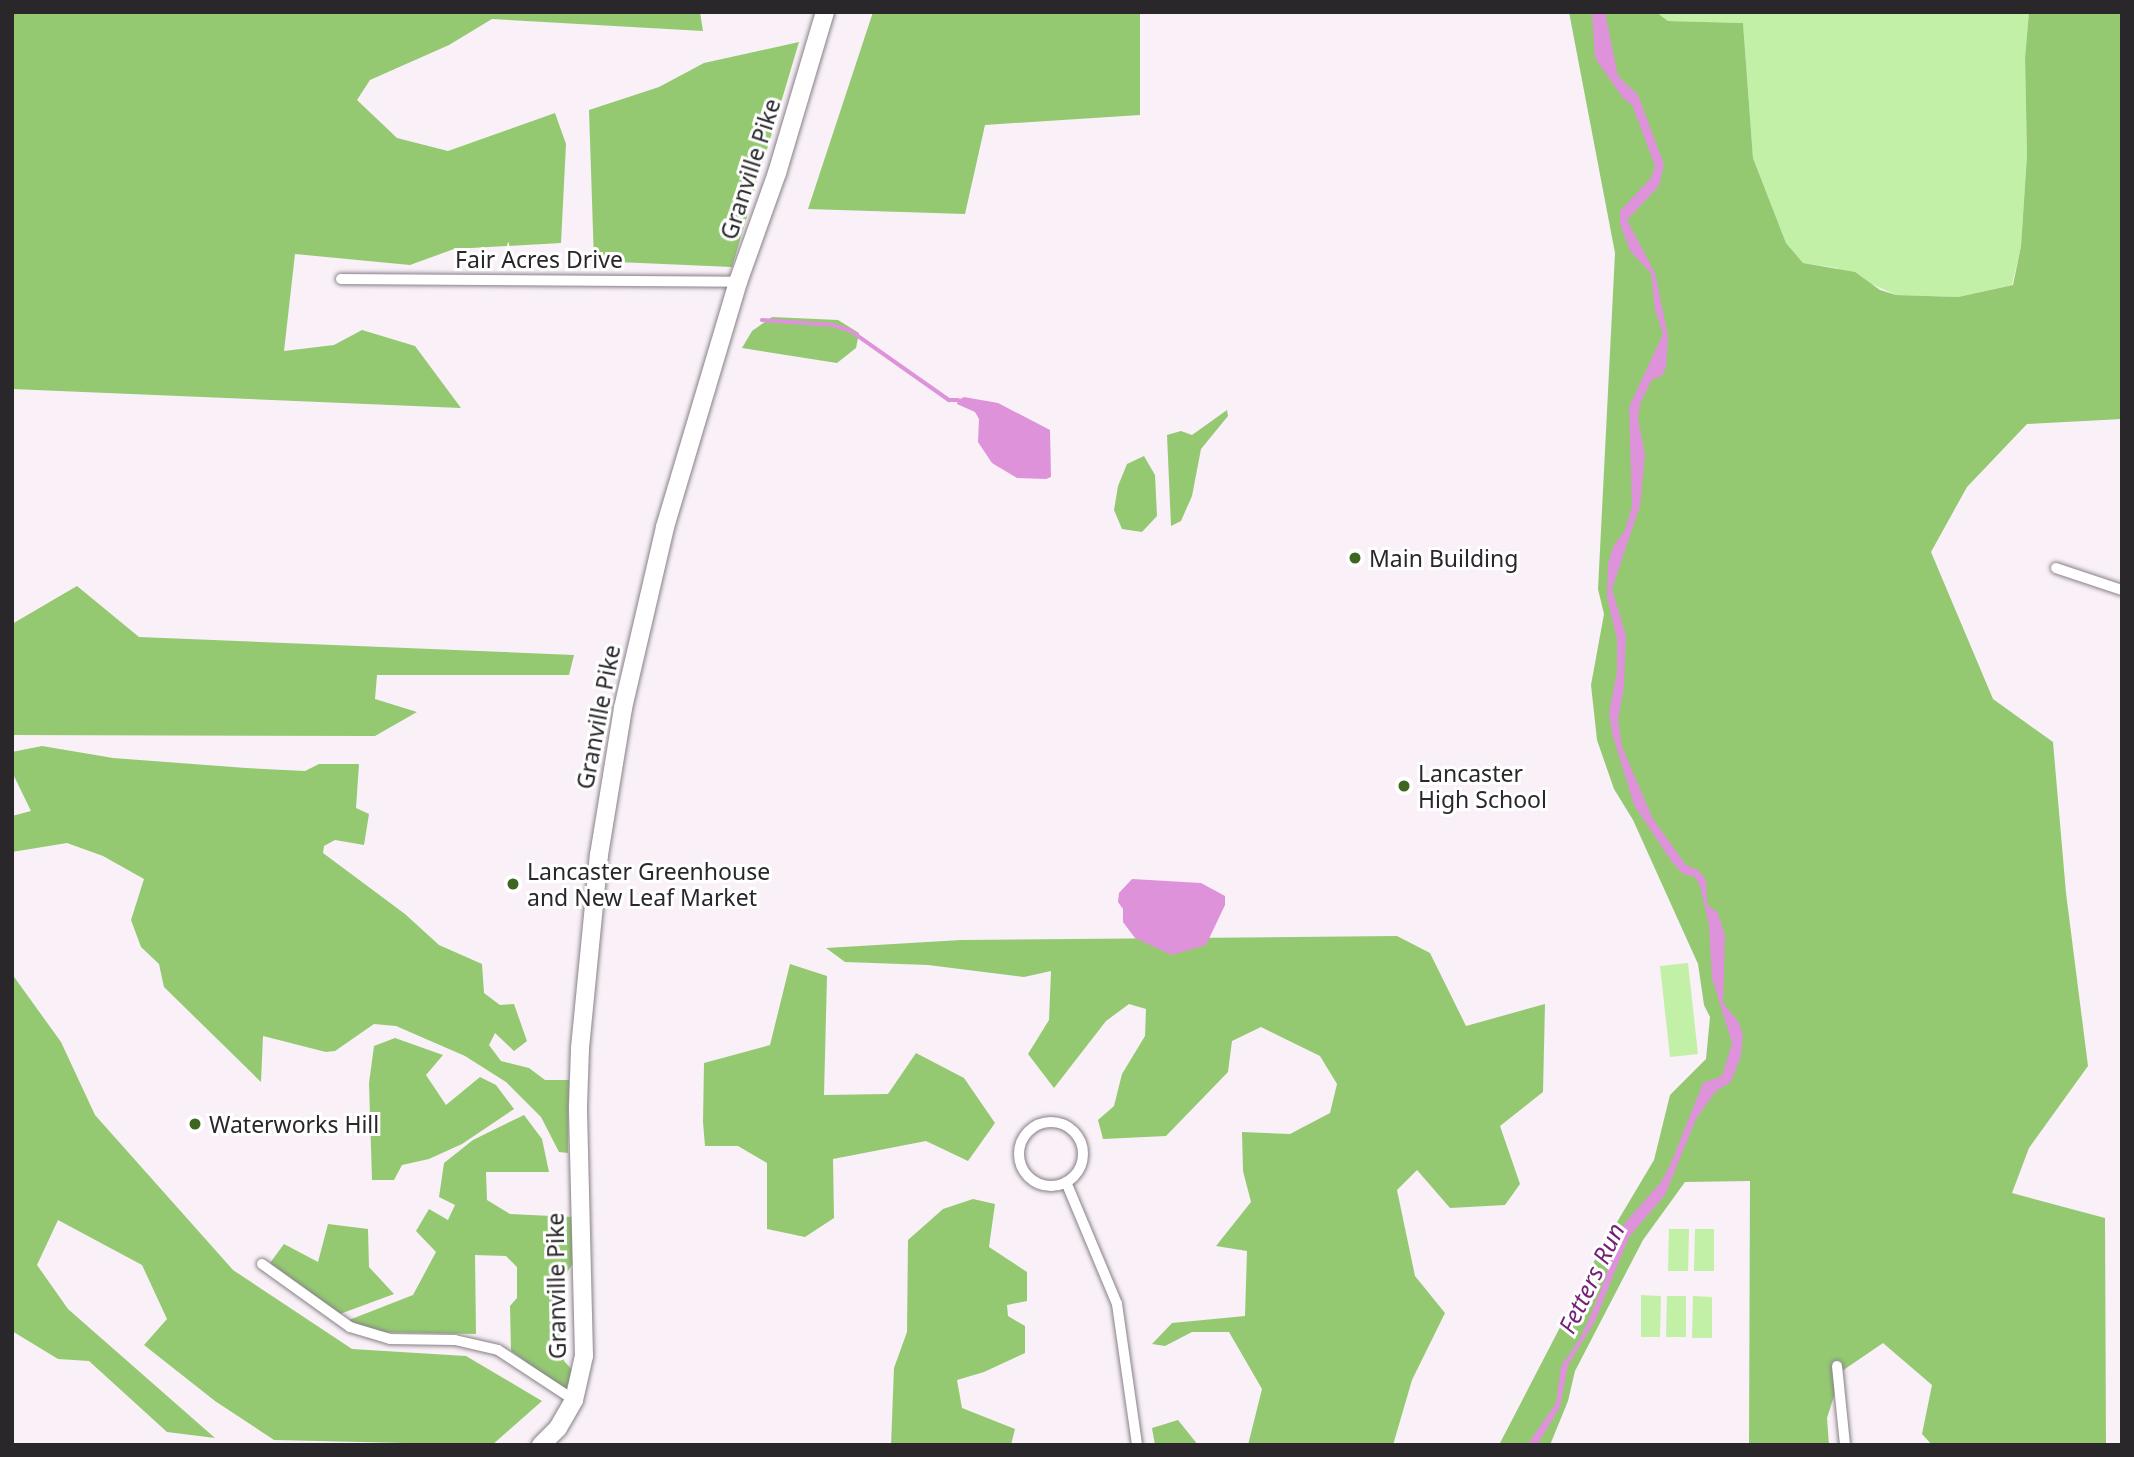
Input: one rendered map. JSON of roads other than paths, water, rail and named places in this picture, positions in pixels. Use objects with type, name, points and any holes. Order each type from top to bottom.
[{"type":"highway","name":"Granville Pike","points":[[541,1445],[558,1428],[574,1400],[584,1356],[578,1106],[580,1048],[600,844],[618,729],[651,580],[738,282],[777,173],[825,12]]},
{"type":"street","name":"Fair Acres Drive","points":[[341,279],[738,282]]},
{"type":"street","points":[[2056,568],[2122,590]]},
{"type":"street","points":[[1046,1121],[1061,1123],[1080,1139],[1082,1163],[1066,1182],[1042,1184],[1031,1178],[1023,1169],[1020,1144],[1026,1133],[1036,1125],[1046,1121]]},
{"type":"street","points":[[1066,1182],[1117,1304],[1137,1445]]},
{"type":"street","points":[[262,1264],[350,1328],[390,1339],[456,1340],[498,1350],[574,1400]]},
{"type":"street","points":[[1837,1366],[1844,1445]]},
{"type":"waterway","points":[[762,320],[833,325],[851,331],[949,400],[958,400]]},
{"type":"place","name":"Main Building","points":[[1355,558]]},
{"type":"place","name":"Lancaster High School","points":[[1404,786]]},
{"type":"place","name":"Lancaster Greenhouse and New Leaf Market","points":[[513,884]]},
{"type":"place","name":"Waterworks Hill","points":[[195,1124]]},
{"type":"water label","name":"Fetters Run","points":[[1591,1278]]}]
